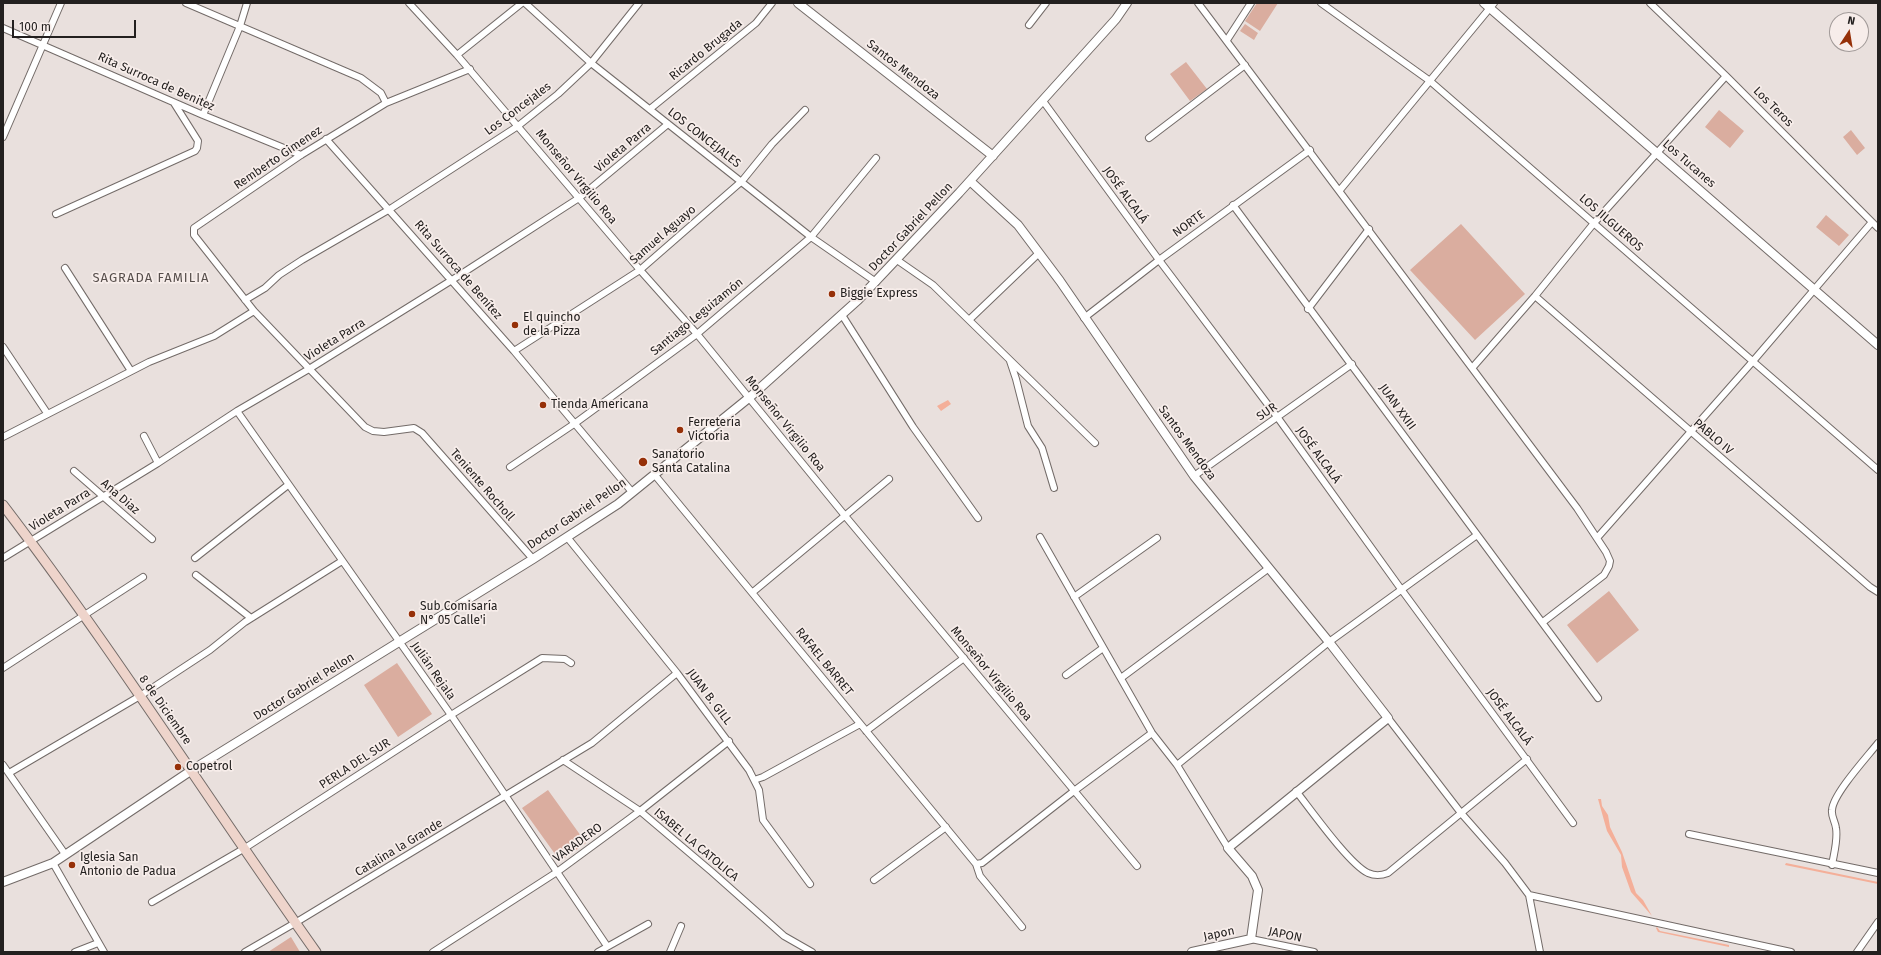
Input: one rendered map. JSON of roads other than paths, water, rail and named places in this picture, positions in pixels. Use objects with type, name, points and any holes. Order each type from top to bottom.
[{"type":"main road","name":"8 de Diciembre","points":[[3,505],[31,541],[192,770],[316,952]]},
{"type":"street","points":[[3,137],[61,3]]},
{"type":"street","points":[[186,3],[361,78],[381,93],[386,103]]},
{"type":"street","points":[[203,115],[240,26],[247,3]]},
{"type":"street","name":"Monseñor Virgilio Roa","points":[[409,3],[458,55],[640,270],[697,334],[1137,866]]},
{"type":"street","points":[[458,55],[522,3]]},
{"type":"street","name":"LOS CONCEJALES","points":[[525,3],[591,63],[811,237],[876,282]]},
{"type":"street","name":"Los Concejales","points":[[245,300],[265,288],[279,275],[302,260],[390,209],[518,126],[558,94],[591,63],[639,3]]},
{"type":"street","name":"Ricardo Brugada","points":[[650,109],[756,23],[772,3]]},
{"type":"street","name":"Santos Mendoza","points":[[798,3],[993,156]]},
{"type":"street","points":[[1029,25],[1046,3]]},
{"type":"street","name":"Doctor Gabriel Pellon","points":[[3,882],[53,862],[192,770],[533,559],[618,504],[750,397],[842,315],[876,282],[970,182],[1043,101],[1116,19],[1127,3]]},
{"type":"street","points":[[1198,3],[1473,367],[1597,538],[1610,560],[1608,571],[1604,575],[1543,622]]},
{"type":"street","points":[[1227,40],[1251,3]]},
{"type":"street","name":"LOS JILGUEROS","points":[[1321,3],[1430,81],[1754,360],[1878,470]]},
{"type":"street","name":"Los Teros","points":[[1650,3],[1726,76],[1878,228]]},
{"type":"street","points":[[1340,190],[1430,81],[1489,5]]},
{"type":"street","name":"Los Tucanes","points":[[1489,5],[1878,345]]},
{"type":"street","name":"Rita Surroca de Benitez","points":[[3,28],[203,115],[301,155]]},
{"type":"street","points":[[1149,138],[1245,65]]},
{"type":"street","name":"Remberto Gimenez","points":[[414,428],[384,432],[373,431],[365,427],[254,311],[194,235],[194,228],[301,155],[386,103],[470,69]]},
{"type":"street","points":[[1473,367],[1535,296],[1594,223],[1726,76]]},
{"type":"street","name":"JOSÉ ALCALÁ","points":[[1043,101],[1158,260],[1278,418],[1573,824]]},
{"type":"street","points":[[56,214],[195,151],[198,141],[174,102]]},
{"type":"street","name":"Samuel Aguayo","points":[[514,351],[640,270],[742,181],[772,144],[805,110]]},
{"type":"street","name":"Violeta Parra","points":[[3,558],[158,463],[237,411],[309,369],[452,280],[579,198],[668,124]]},
{"type":"street","name":"Rita Surroca de Benítez","points":[[326,139],[390,209],[514,351],[632,492]]},
{"type":"street","name":"NORTE","points":[[1084,318],[1158,260],[1310,150]]},
{"type":"street","name":"Santiago Leguizamón","points":[[510,467],[574,424],[697,334],[811,237],[876,158]]},
{"type":"street","name":"Santos Mendoza","points":[[970,182],[1018,225],[1194,476],[1329,642],[1388,718]]},
{"type":"street","name":"JUAN XXIII","points":[[1234,205],[1308,309],[1352,364],[1598,698]]},
{"type":"street","points":[[1597,538],[1754,360],[1872,222]]},
{"type":"street","points":[[1308,309],[1369,229]]},
{"type":"street","points":[[969,320],[1039,253]]},
{"type":"street","points":[[897,260],[933,285],[1095,443]]},
{"type":"street","points":[[65,268],[131,371]]},
{"type":"street","name":"PABLO IV","points":[[1535,296],[1870,587],[1877,590]]},
{"type":"street","points":[[3,437],[131,371],[182,347],[214,336],[254,311]]},
{"type":"street","points":[[842,315],[913,427],[978,518]]},
{"type":"street","points":[[3,347],[47,413]]},
{"type":"street","points":[[1009,360],[1016,378],[1028,426],[1042,448],[1054,488]]},
{"type":"street","name":"SUR","points":[[1194,476],[1278,418],[1352,364]]},
{"type":"street","name":"Julián Rejala","points":[[237,411],[451,715],[607,946]]},
{"type":"street","name":"Teniente Rocholl","points":[[414,428],[422,433],[533,559]]},
{"type":"street","points":[[144,436],[158,463]]},
{"type":"street","name":"Ana Diaz","points":[[74,471],[152,539]]},
{"type":"street","name":"RAFAEL BARRET","points":[[654,474],[946,827],[976,864],[980,876],[1022,927]]},
{"type":"street","points":[[753,592],[889,480]]},
{"type":"street","points":[[195,558],[288,485]]},
{"type":"street","points":[[1177,765],[1329,642],[1477,535]]},
{"type":"street","name":"JUAN B. GILL","points":[[567,536],[677,673],[729,741],[749,770],[759,790],[764,820],[810,884]]},
{"type":"street","points":[[1040,538],[1152,733],[1177,765],[1228,848],[1252,876],[1258,890],[1251,939]]},
{"type":"street","points":[[1074,597],[1157,538]]},
{"type":"street","points":[[10,774],[140,696],[210,650],[251,618],[342,561]]},
{"type":"street","points":[[1121,678],[1269,568]]},
{"type":"street","points":[[196,575],[251,618]]},
{"type":"street","points":[[3,668],[144,577]]},
{"type":"street","points":[[1066,676],[1104,648]]},
{"type":"street","name":"PERLA DEL SUR","points":[[152,902],[244,848],[542,658],[565,659],[571,663]]},
{"type":"street","points":[[866,731],[964,658]]},
{"type":"street","name":"Catalina la Grande","points":[[245,952],[506,796],[605,733],[677,673]]},
{"type":"street","points":[[1228,848],[1296,791],[1388,718],[1461,813],[1505,863],[1529,896],[1540,952]]},
{"type":"street","points":[[754,780],[763,777],[860,724]]},
{"type":"street","points":[[976,864],[982,863],[1074,791],[1152,733]]},
{"type":"street","name":"VARADERO","points":[[433,952],[557,872],[640,811],[729,741]]},
{"type":"street","points":[[1832,865],[1836,829],[1832,816],[1832,808],[1835,800],[1847,782],[1878,743]]},
{"type":"street","points":[[1296,791],[1353,862],[1367,872],[1379,876],[1388,873],[1527,759]]},
{"type":"street","name":"ISABEL LA CATOLICA","points":[[563,760],[640,811],[784,936],[812,952]]},
{"type":"street","points":[[3,765],[65,854]]},
{"type":"street","points":[[874,880],[946,827]]},
{"type":"street","points":[[1690,834],[1832,865],[1878,873]]},
{"type":"street","points":[[53,862],[104,952]]},
{"type":"street","points":[[1529,896],[1791,952]]},
{"type":"street","points":[[1857,952],[1878,922]]},
{"type":"street","points":[[598,952],[648,924]]},
{"type":"street","points":[[670,952],[681,926]]},
{"type":"street","name":"Japon","points":[[1192,952],[1251,939]]},
{"type":"street","name":"JAPON","points":[[1251,939],[1314,952]]},
{"type":"street","points":[[74,952],[98,943]]},
{"type":"place","name":"Biggie Express","points":[[832,294]]},
{"type":"place","name":"El quincho de la Pizza","points":[[515,325]]},
{"type":"place","name":"Tienda Americana","points":[[543,405]]},
{"type":"place","name":"Ferretería Victoria","points":[[680,430]]},
{"type":"place","name":"Sanatorio Santa Catalina","points":[[643,462]]},
{"type":"place","name":"Sub Comisaría N° 05 Calle'i","points":[[412,614]]},
{"type":"place","name":"Copetrol","points":[[178,767]]},
{"type":"place","name":"Iglesia San Antonio de Padua","points":[[72,865]]},
{"type":"district","name":"SAGRADA FAMILIA","points":[[151,278]]}]
